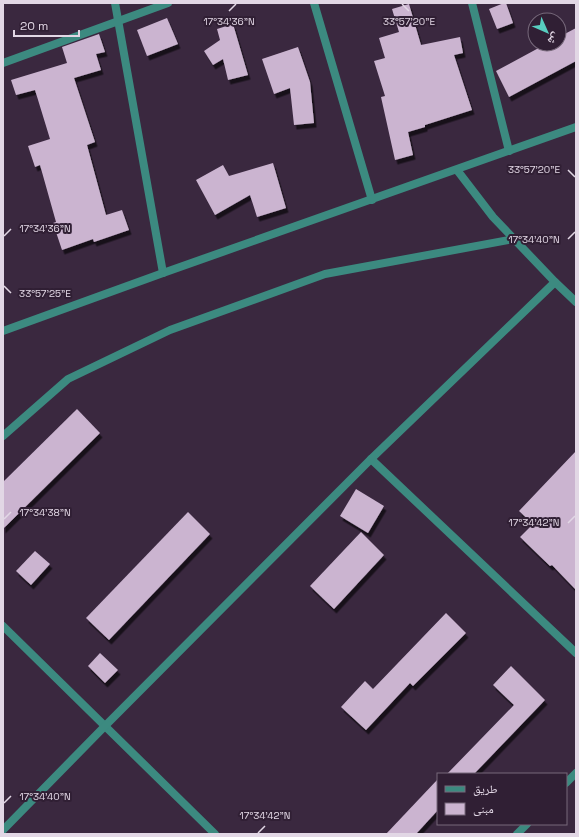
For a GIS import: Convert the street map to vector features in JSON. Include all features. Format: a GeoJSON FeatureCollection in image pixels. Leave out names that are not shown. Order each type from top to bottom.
{"type":"FeatureCollection","features":[{"type":"Feature","properties":{"kind":"street"},"geometry":{"type":"LineString","coordinates":[[115,3],[163,273]]}},
{"type":"Feature","properties":{"kind":"street"},"geometry":{"type":"LineString","coordinates":[[3,63],[168,3]]}},
{"type":"Feature","properties":{"kind":"street"},"geometry":{"type":"LineString","coordinates":[[314,3],[372,200]]}},
{"type":"Feature","properties":{"kind":"street"},"geometry":{"type":"LineString","coordinates":[[472,3],[509,151]]}},
{"type":"Feature","properties":{"kind":"street"},"geometry":{"type":"LineString","coordinates":[[3,331],[163,273],[576,128]]}},
{"type":"Feature","properties":{"kind":"street"},"geometry":{"type":"LineString","coordinates":[[457,170],[493,217],[576,302]]}},
{"type":"Feature","properties":{"kind":"street"},"geometry":{"type":"LineString","coordinates":[[3,436],[68,378],[170,330],[325,274],[514,238]]}},
{"type":"Feature","properties":{"kind":"street"},"geometry":{"type":"LineString","coordinates":[[3,830],[371,459],[555,282]]}},
{"type":"Feature","properties":{"kind":"street"},"geometry":{"type":"LineString","coordinates":[[371,459],[576,653]]}},
{"type":"Feature","properties":{"kind":"street"},"geometry":{"type":"LineString","coordinates":[[3,626],[214,834]]}},
{"type":"Feature","properties":{"kind":"street"},"geometry":{"type":"LineString","coordinates":[[567,782],[576,773]]}},
{"type":"Feature","properties":{"kind":"street"},"geometry":{"type":"LineString","coordinates":[[517,834],[526,825]]}},
{"type":"Feature","properties":{"kind":"building"},"geometry":{"type":"Polygon","coordinates":[[[506,3],[513,23],[497,29],[489,9],[506,3]]]}},
{"type":"Feature","properties":{"kind":"building"},"geometry":{"type":"Polygon","coordinates":[[[409,4],[421,45],[460,37],[463,53],[454,55],[472,110],[408,132],[413,155],[395,160],[381,97],[385,96],[374,61],[385,58],[379,38],[399,32],[392,9],[409,4]]]}},
{"type":"Feature","properties":{"kind":"building"},"geometry":{"type":"Polygon","coordinates":[[[167,18],[178,44],[147,56],[137,30],[167,18]]]}},
{"type":"Feature","properties":{"kind":"building"},"geometry":{"type":"Polygon","coordinates":[[[233,24],[248,75],[228,80],[223,59],[213,65],[204,51],[220,40],[217,29],[233,24]]]}},
{"type":"Feature","properties":{"kind":"building"},"geometry":{"type":"Polygon","coordinates":[[[576,28],[576,61],[509,97],[496,71],[531,52],[567,52],[567,33],[576,28]]]}},
{"type":"Feature","properties":{"kind":"building"},"geometry":{"type":"Polygon","coordinates":[[[99,34],[105,52],[96,54],[101,70],[74,78],[95,142],[87,145],[106,215],[122,210],[129,230],[94,242],[93,239],[62,250],[53,223],[56,222],[40,165],[35,167],[28,146],[50,139],[35,90],[16,95],[11,80],[67,63],[62,47],[99,34]]]}},
{"type":"Feature","properties":{"kind":"building"},"geometry":{"type":"Polygon","coordinates":[[[298,47],[310,82],[314,123],[294,125],[290,88],[274,94],[262,59],[298,47]]]}},
{"type":"Feature","properties":{"kind":"building"},"geometry":{"type":"Polygon","coordinates":[[[273,163],[286,208],[257,217],[250,195],[215,215],[196,180],[223,165],[229,176],[273,163]]]}},
{"type":"Feature","properties":{"kind":"building"},"geometry":{"type":"Polygon","coordinates":[[[77,409],[100,433],[3,529],[3,482],[77,409]]]}},
{"type":"Feature","properties":{"kind":"building"},"geometry":{"type":"Polygon","coordinates":[[[576,451],[576,590],[552,565],[550,566],[520,537],[533,524],[519,511],[576,451]]]}},
{"type":"Feature","properties":{"kind":"building"},"geometry":{"type":"Polygon","coordinates":[[[356,489],[384,506],[368,533],[340,516],[356,489]]]}},
{"type":"Feature","properties":{"kind":"building"},"geometry":{"type":"Polygon","coordinates":[[[188,512],[210,534],[109,640],[86,618],[188,512]]]}},
{"type":"Feature","properties":{"kind":"building"},"geometry":{"type":"Polygon","coordinates":[[[361,532],[384,555],[334,609],[310,586],[361,532]]]}},
{"type":"Feature","properties":{"kind":"building"},"geometry":{"type":"Polygon","coordinates":[[[35,551],[50,564],[31,585],[16,571],[35,551]]]}},
{"type":"Feature","properties":{"kind":"building"},"geometry":{"type":"Polygon","coordinates":[[[446,613],[466,633],[413,686],[410,683],[366,730],[341,707],[365,681],[373,689],[446,613]]]}},
{"type":"Feature","properties":{"kind":"building"},"geometry":{"type":"Polygon","coordinates":[[[100,653],[118,670],[105,683],[88,666],[100,653]]]}},
{"type":"Feature","properties":{"kind":"building"},"geometry":{"type":"Polygon","coordinates":[[[511,666],[545,700],[475,773],[448,773],[514,705],[493,685],[511,666]]]}},
{"type":"Feature","properties":{"kind":"building"},"geometry":{"type":"Polygon","coordinates":[[[437,780],[437,811],[416,834],[386,834],[437,780]]]}}]}
